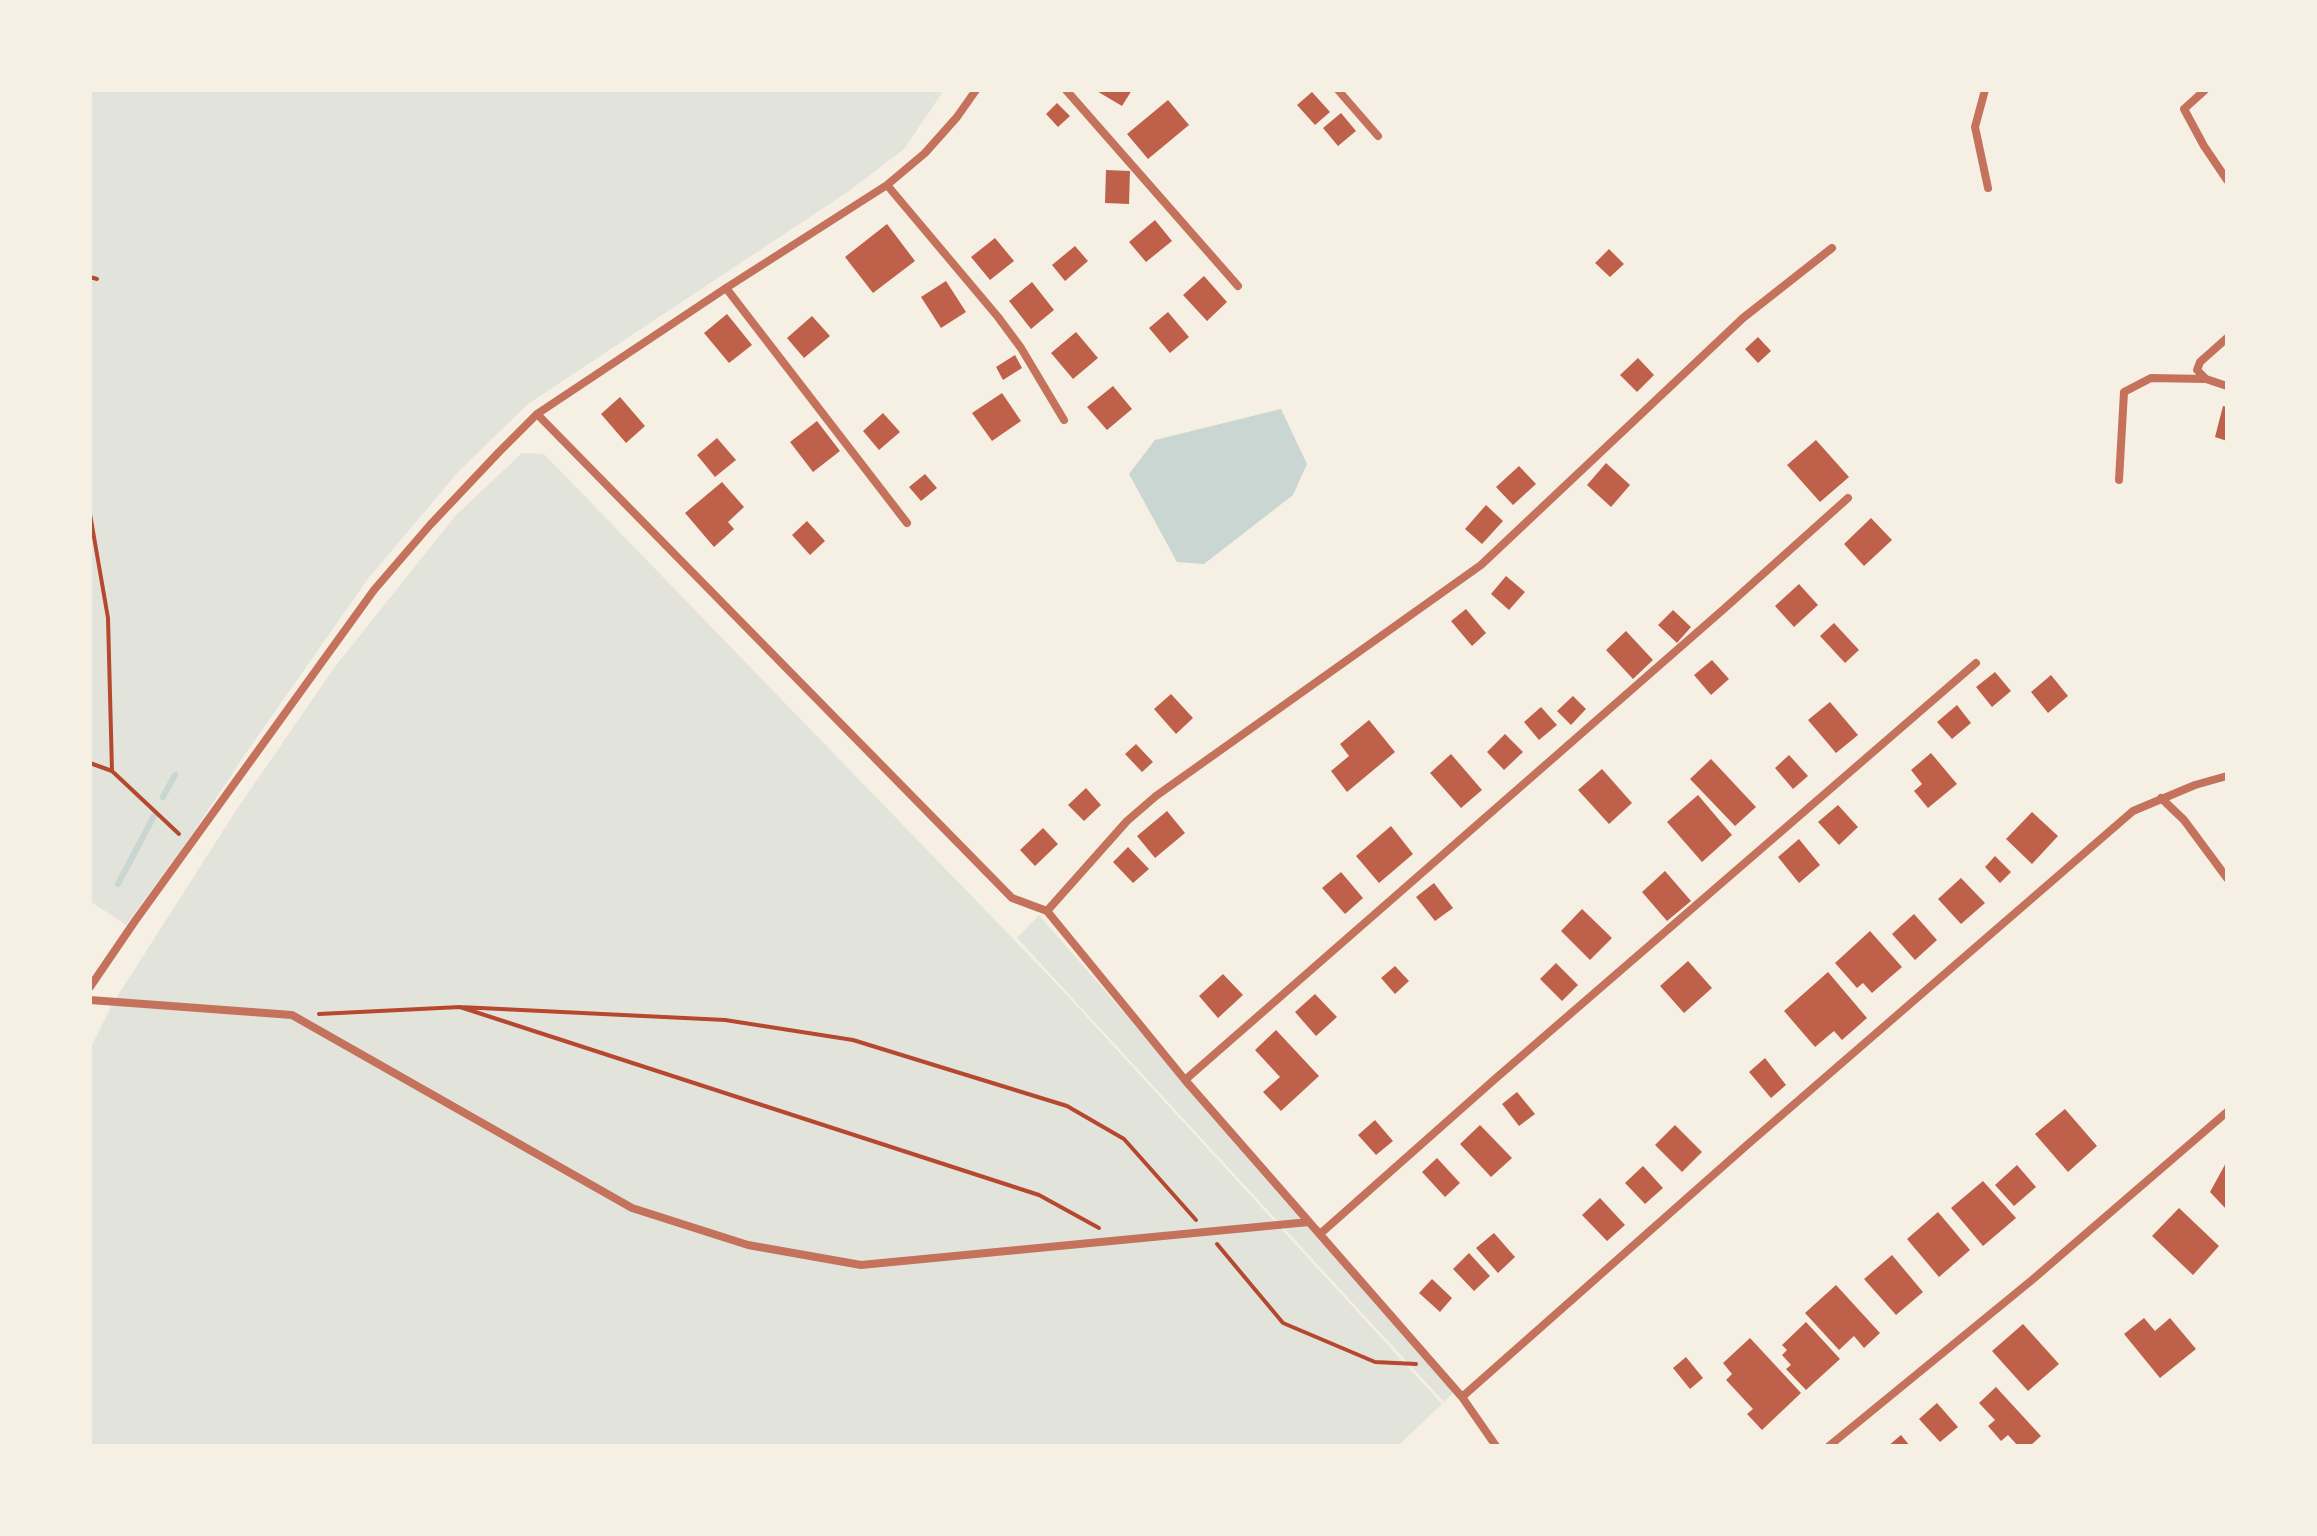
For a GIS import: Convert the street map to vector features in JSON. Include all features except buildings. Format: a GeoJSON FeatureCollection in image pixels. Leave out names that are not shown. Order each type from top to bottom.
{"type":"FeatureCollection","features":[{"type":"Feature","properties":{"kind":"street"},"geometry":{"type":"LineString","coordinates":[[90,987],[374,590],[430,525],[537,414],[887,185],[925,153],[976,90]]}},
{"type":"Feature","properties":{"kind":"street"},"geometry":{"type":"LineString","coordinates":[[1066,90],[1238,286]]}},
{"type":"Feature","properties":{"kind":"street"},"geometry":{"type":"LineString","coordinates":[[1338,90],[1378,136]]}},
{"type":"Feature","properties":{"kind":"street"},"geometry":{"type":"LineString","coordinates":[[1985,90],[1975,127],[1988,188]]}},
{"type":"Feature","properties":{"kind":"street"},"geometry":{"type":"LineString","coordinates":[[2205,90],[2184,109],[2227,180]]}},
{"type":"Feature","properties":{"kind":"street"},"geometry":{"type":"LineString","coordinates":[[887,185],[998,317],[1021,348],[1064,420]]}},
{"type":"Feature","properties":{"kind":"street"},"geometry":{"type":"LineString","coordinates":[[1047,911],[1127,821],[1156,796],[1481,565],[1743,318],[1832,248]]}},
{"type":"Feature","properties":{"kind":"street"},"geometry":{"type":"LineString","coordinates":[[726,288],[907,523]]}},
{"type":"Feature","properties":{"kind":"street"},"geometry":{"type":"LineString","coordinates":[[2206,379],[2197,370],[2200,362],[2227,338]]}},
{"type":"Feature","properties":{"kind":"street"},"geometry":{"type":"LineString","coordinates":[[2119,480],[2124,392],[2151,378],[2206,379],[2227,386]]}},
{"type":"Feature","properties":{"kind":"street"},"geometry":{"type":"LineString","coordinates":[[537,414],[1012,898],[1047,911],[1185,1080],[1462,1397],[1496,1446]]}},
{"type":"Feature","properties":{"kind":"street"},"geometry":{"type":"LineString","coordinates":[[1185,1080],[1848,498]]}},
{"type":"Feature","properties":{"kind":"street"},"geometry":{"type":"LineString","coordinates":[[1320,1234],[1976,663]]}},
{"type":"Feature","properties":{"kind":"street"},"geometry":{"type":"LineString","coordinates":[[1462,1397],[2133,811],[2195,785],[2227,776]]}},
{"type":"Feature","properties":{"kind":"street"},"geometry":{"type":"LineString","coordinates":[[2161,798],[2184,820],[2227,878]]}},
{"type":"Feature","properties":{"kind":"street"},"geometry":{"type":"LineString","coordinates":[[90,1000],[292,1015],[632,1208],[748,1245],[861,1265],[1309,1222]]}},
{"type":"Feature","properties":{"kind":"street"},"geometry":{"type":"LineString","coordinates":[[1829,1446],[2032,1280],[2227,1112]]}},
{"type":"Feature","properties":{"kind":"path"},"geometry":{"type":"LineString","coordinates":[[90,277],[97,279]]}},
{"type":"Feature","properties":{"kind":"path"},"geometry":{"type":"LineString","coordinates":[[90,514],[108,618],[112,771]]}},
{"type":"Feature","properties":{"kind":"path"},"geometry":{"type":"LineString","coordinates":[[90,763],[112,771],[190,844]]}},
{"type":"Feature","properties":{"kind":"path"},"geometry":{"type":"LineString","coordinates":[[292,1015],[460,1007],[725,1020],[853,1040],[1067,1106],[1124,1139],[1283,1323],[1375,1362],[1434,1366]]}},
{"type":"Feature","properties":{"kind":"path"},"geometry":{"type":"LineString","coordinates":[[460,1007],[1039,1195],[1122,1240]]}},
{"type":"Feature","properties":{"kind":"shaded area"},"geometry":{"type":"Polygon","coordinates":[[[90,90],[944,90],[904,149],[849,191],[528,404],[459,471],[367,580],[126,925],[90,901],[90,90]]]}},
{"type":"Feature","properties":{"kind":"shaded area"},"geometry":{"type":"Polygon","coordinates":[[[1281,409],[1307,464],[1293,495],[1204,564],[1177,562],[1129,474],[1155,440],[1281,409]]]}},
{"type":"Feature","properties":{"kind":"shaded area"},"geometry":{"type":"Polygon","coordinates":[[[522,453],[544,454],[1051,978],[1442,1404],[1398,1446],[90,1446],[90,1049],[113,1003],[237,809],[334,668],[456,515],[522,453]]]}},
{"type":"Feature","properties":{"kind":"shaded area"},"geometry":{"type":"Polygon","coordinates":[[[1039,915],[1454,1392],[1444,1402],[1017,938],[1039,915]]]}},
{"type":"Feature","properties":{"kind":"waterway"},"geometry":{"type":"LineString","coordinates":[[163,797],[175,775]]}},
{"type":"Feature","properties":{"kind":"waterway"},"geometry":{"type":"LineString","coordinates":[[118,884],[155,814]]}}]}
